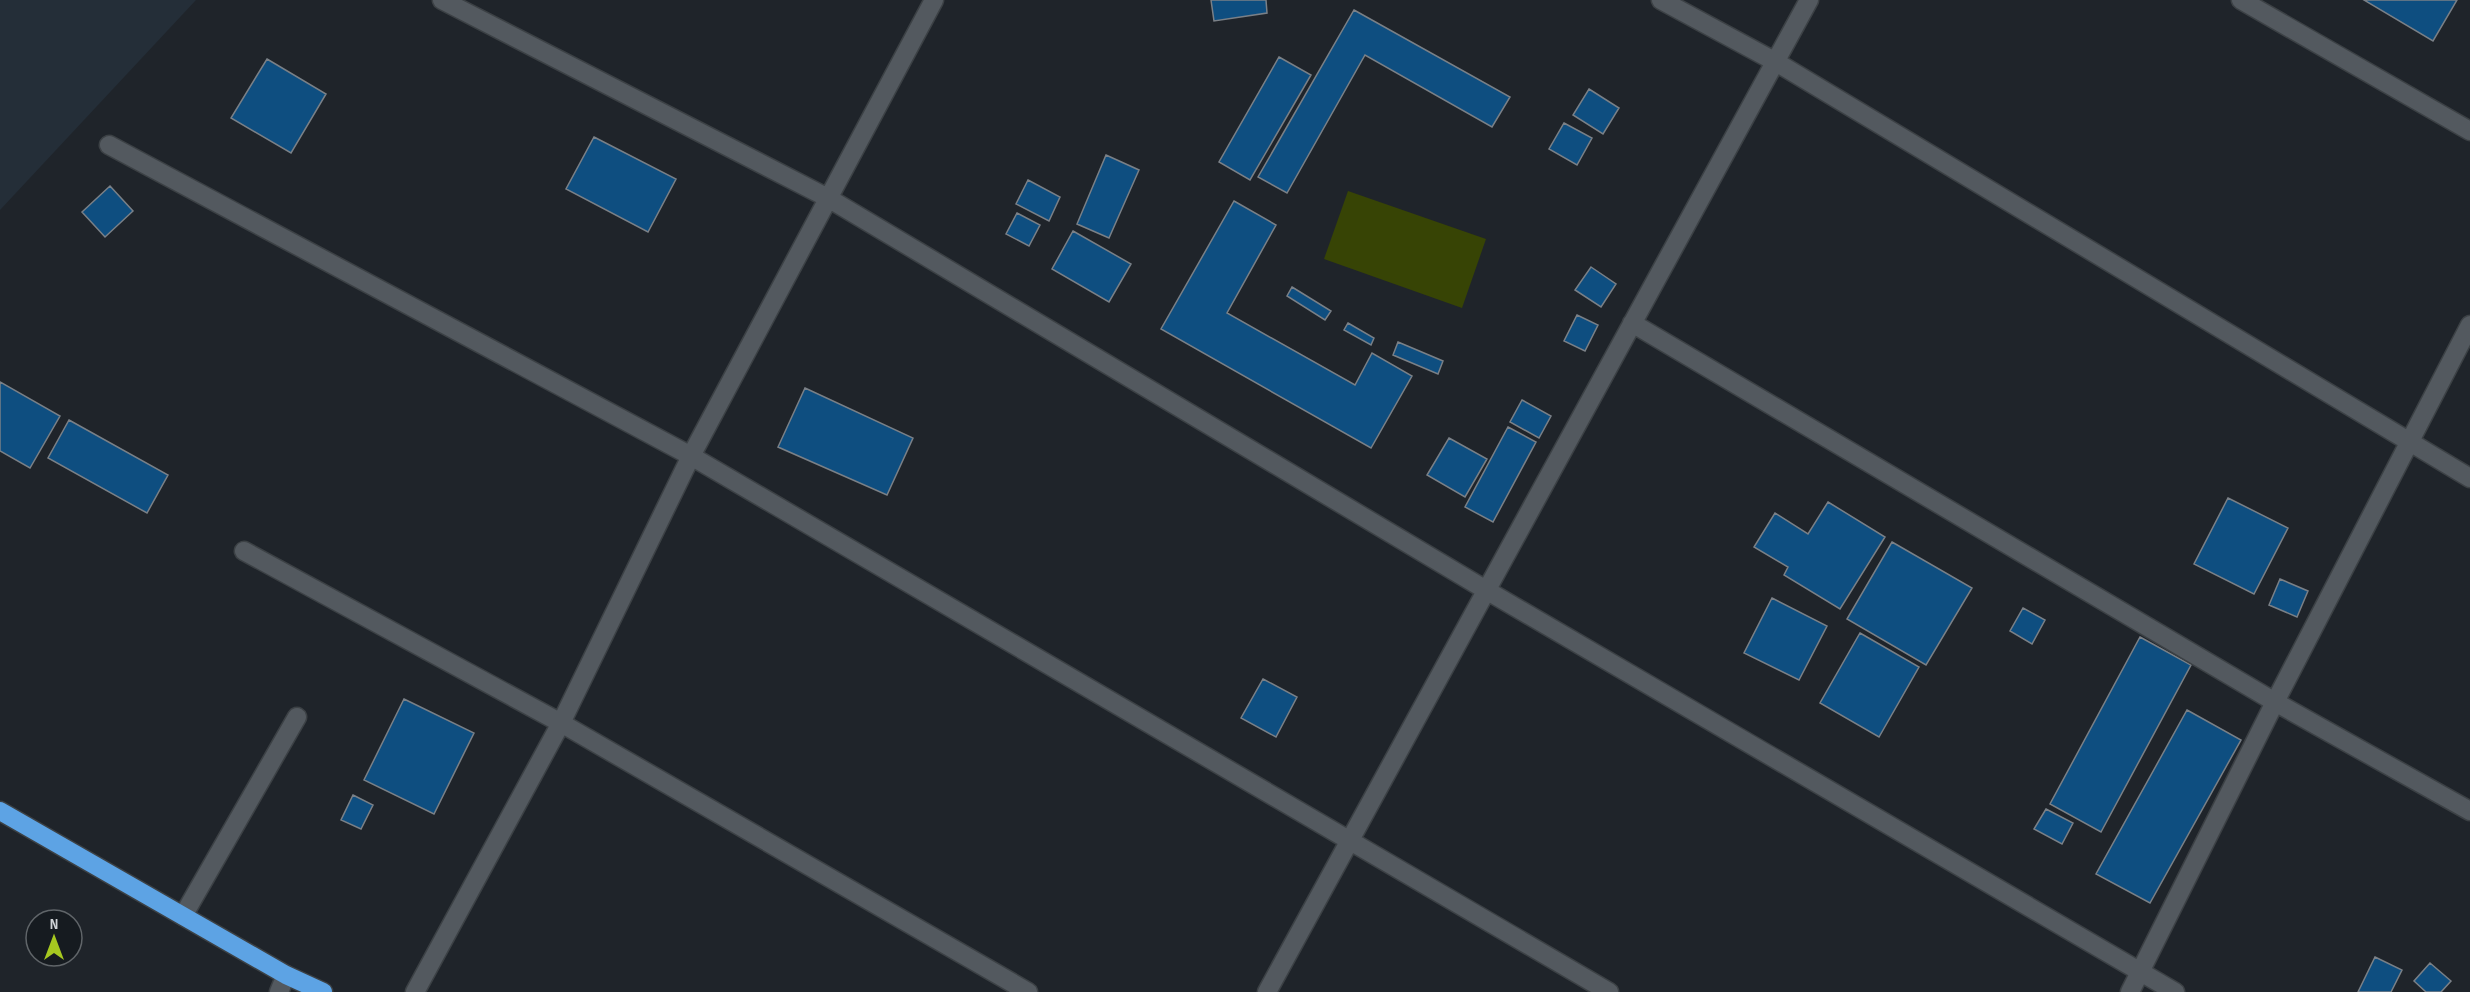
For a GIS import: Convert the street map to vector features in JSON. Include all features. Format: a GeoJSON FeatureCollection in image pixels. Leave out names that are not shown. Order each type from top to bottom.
{"type":"FeatureCollection","features":[{"type":"Feature","properties":{"kind":"highway"},"geometry":{"type":"LineString","coordinates":[[0,811],[286,975],[323,992]]}},
{"type":"Feature","properties":{"kind":"street"},"geometry":{"type":"LineString","coordinates":[[442,0],[828,198],[1486,590],[2175,992]]}},
{"type":"Feature","properties":{"kind":"street"},"geometry":{"type":"LineString","coordinates":[[415,992],[561,723],[691,456],[934,0]]}},
{"type":"Feature","properties":{"kind":"street"},"geometry":{"type":"LineString","coordinates":[[1661,0],[1776,62],[2409,444],[2470,478]]}},
{"type":"Feature","properties":{"kind":"street"},"geometry":{"type":"LineString","coordinates":[[1267,992],[1809,0]]}},
{"type":"Feature","properties":{"kind":"street"},"geometry":{"type":"LineString","coordinates":[[2241,0],[2470,131]]}},
{"type":"Feature","properties":{"kind":"street"},"geometry":{"type":"LineString","coordinates":[[109,145],[691,456],[1609,992]]}},
{"type":"Feature","properties":{"kind":"street"},"geometry":{"type":"LineString","coordinates":[[1632,323],[2275,702],[2470,811]]}},
{"type":"Feature","properties":{"kind":"street"},"geometry":{"type":"LineString","coordinates":[[2130,992],[2275,702],[2470,325]]}},
{"type":"Feature","properties":{"kind":"street"},"geometry":{"type":"LineString","coordinates":[[244,551],[561,723],[1029,992]]}},
{"type":"Feature","properties":{"kind":"street"},"geometry":{"type":"LineString","coordinates":[[183,916],[297,717]]}},
{"type":"Feature","properties":{"kind":"street"},"geometry":{"type":"LineString","coordinates":[[279,992],[286,975]]}},
{"type":"Feature","properties":{"kind":"shaded area"},"geometry":{"type":"Polygon","coordinates":[[[0,0],[196,0],[0,210],[0,0]]]}},
{"type":"Feature","properties":{"kind":"green space"},"geometry":{"type":"Polygon","coordinates":[[[1348,191],[1486,239],[1462,308],[1324,259],[1348,191]]]}},
{"type":"Feature","properties":{"kind":"building"},"geometry":{"type":"Polygon","coordinates":[[[1211,0],[1266,0],[1267,13],[1214,21],[1211,0]]]}},
{"type":"Feature","properties":{"kind":"building"},"geometry":{"type":"Polygon","coordinates":[[[2364,0],[2457,0],[2433,41],[2364,0]]]}},
{"type":"Feature","properties":{"kind":"building"},"geometry":{"type":"Polygon","coordinates":[[[1354,10],[1510,97],[1492,127],[1365,55],[1287,193],[1258,177],[1354,10]]]}},
{"type":"Feature","properties":{"kind":"building"},"geometry":{"type":"Polygon","coordinates":[[[1279,57],[1311,75],[1250,180],[1219,162],[1279,57]]]}},
{"type":"Feature","properties":{"kind":"building"},"geometry":{"type":"Polygon","coordinates":[[[267,59],[326,94],[291,153],[231,118],[267,59]]]}},
{"type":"Feature","properties":{"kind":"building"},"geometry":{"type":"Polygon","coordinates":[[[1589,89],[1619,108],[1603,134],[1573,115],[1589,89]]]}},
{"type":"Feature","properties":{"kind":"building"},"geometry":{"type":"Polygon","coordinates":[[[1564,123],[1592,138],[1577,165],[1549,149],[1564,123]]]}},
{"type":"Feature","properties":{"kind":"building"},"geometry":{"type":"Polygon","coordinates":[[[594,137],[676,179],[648,232],[566,189],[594,137]]]}},
{"type":"Feature","properties":{"kind":"building"},"geometry":{"type":"Polygon","coordinates":[[[1106,155],[1139,170],[1109,238],[1077,224],[1106,155]]]}},
{"type":"Feature","properties":{"kind":"building"},"geometry":{"type":"Polygon","coordinates":[[[1028,180],[1060,197],[1049,221],[1016,204],[1028,180]]]}},
{"type":"Feature","properties":{"kind":"building"},"geometry":{"type":"Polygon","coordinates":[[[110,186],[133,211],[105,237],[82,212],[110,186]]]}},
{"type":"Feature","properties":{"kind":"building"},"geometry":{"type":"Polygon","coordinates":[[[1234,201],[1276,225],[1227,313],[1355,385],[1372,353],[1412,376],[1371,448],[1161,329],[1234,201]]]}},
{"type":"Feature","properties":{"kind":"building"},"geometry":{"type":"Polygon","coordinates":[[[1017,213],[1040,225],[1029,246],[1006,234],[1017,213]]]}},
{"type":"Feature","properties":{"kind":"building"},"geometry":{"type":"Polygon","coordinates":[[[1073,231],[1131,264],[1109,302],[1052,269],[1073,231]]]}},
{"type":"Feature","properties":{"kind":"building"},"geometry":{"type":"Polygon","coordinates":[[[1591,267],[1616,284],[1601,307],[1575,290],[1591,267]]]}},
{"type":"Feature","properties":{"kind":"building"},"geometry":{"type":"Polygon","coordinates":[[[1292,287],[1331,311],[1325,320],[1287,296],[1292,287]]]}},
{"type":"Feature","properties":{"kind":"building"},"geometry":{"type":"Polygon","coordinates":[[[1577,315],[1598,325],[1585,351],[1564,341],[1577,315]]]}},
{"type":"Feature","properties":{"kind":"building"},"geometry":{"type":"Polygon","coordinates":[[[1348,323],[1374,338],[1371,345],[1344,330],[1348,323]]]}},
{"type":"Feature","properties":{"kind":"building"},"geometry":{"type":"Polygon","coordinates":[[[1398,342],[1443,361],[1438,374],[1393,355],[1398,342]]]}},
{"type":"Feature","properties":{"kind":"building"},"geometry":{"type":"Polygon","coordinates":[[[0,382],[60,416],[30,468],[0,451],[0,382]]]}},
{"type":"Feature","properties":{"kind":"building"},"geometry":{"type":"Polygon","coordinates":[[[805,388],[913,438],[887,495],[778,447],[805,388]]]}},
{"type":"Feature","properties":{"kind":"building"},"geometry":{"type":"Polygon","coordinates":[[[1522,400],[1551,416],[1539,438],[1510,422],[1522,400]]]}},
{"type":"Feature","properties":{"kind":"building"},"geometry":{"type":"Polygon","coordinates":[[[69,420],[168,475],[147,513],[48,458],[69,420]]]}},
{"type":"Feature","properties":{"kind":"building"},"geometry":{"type":"Polygon","coordinates":[[[1508,427],[1536,442],[1493,522],[1465,507],[1508,427]]]}},
{"type":"Feature","properties":{"kind":"building"},"geometry":{"type":"Polygon","coordinates":[[[1449,438],[1487,459],[1465,497],[1427,475],[1449,438]]]}},
{"type":"Feature","properties":{"kind":"building"},"geometry":{"type":"Polygon","coordinates":[[[2228,498],[2288,528],[2254,594],[2194,564],[2228,498]]]}},
{"type":"Feature","properties":{"kind":"building"},"geometry":{"type":"Polygon","coordinates":[[[1828,502],[1885,537],[1840,609],[1784,575],[1788,567],[1754,547],[1775,513],[1808,534],[1828,502]]]}},
{"type":"Feature","properties":{"kind":"building"},"geometry":{"type":"Polygon","coordinates":[[[1892,542],[1972,588],[1926,665],[1847,619],[1892,542]]]}},
{"type":"Feature","properties":{"kind":"building"},"geometry":{"type":"Polygon","coordinates":[[[2280,579],[2308,591],[2297,617],[2269,605],[2280,579]]]}},
{"type":"Feature","properties":{"kind":"building"},"geometry":{"type":"Polygon","coordinates":[[[1772,598],[1827,626],[1799,680],[1744,653],[1772,598]]]}},
{"type":"Feature","properties":{"kind":"building"},"geometry":{"type":"Polygon","coordinates":[[[2023,608],[2045,620],[2032,644],[2010,631],[2023,608]]]}},
{"type":"Feature","properties":{"kind":"building"},"geometry":{"type":"Polygon","coordinates":[[[1860,633],[1919,667],[1879,737],[1820,703],[1860,633]]]}},
{"type":"Feature","properties":{"kind":"building"},"geometry":{"type":"Polygon","coordinates":[[[2140,637],[2191,665],[2101,832],[2050,804],[2140,637]]]}},
{"type":"Feature","properties":{"kind":"building"},"geometry":{"type":"Polygon","coordinates":[[[1263,679],[1297,697],[1276,737],[1241,718],[1263,679]]]}},
{"type":"Feature","properties":{"kind":"building"},"geometry":{"type":"Polygon","coordinates":[[[404,699],[474,733],[434,814],[364,780],[404,699]]]}},
{"type":"Feature","properties":{"kind":"building"},"geometry":{"type":"Polygon","coordinates":[[[2187,710],[2241,740],[2150,903],[2096,874],[2187,710]]]}},
{"type":"Feature","properties":{"kind":"building"},"geometry":{"type":"Polygon","coordinates":[[[353,795],[373,805],[361,829],[341,820],[353,795]]]}},
{"type":"Feature","properties":{"kind":"building"},"geometry":{"type":"Polygon","coordinates":[[[2046,809],[2073,823],[2062,844],[2034,829],[2046,809]]]}},
{"type":"Feature","properties":{"kind":"building"},"geometry":{"type":"Polygon","coordinates":[[[2375,957],[2402,970],[2391,992],[2358,992],[2375,957]]]}},
{"type":"Feature","properties":{"kind":"building"},"geometry":{"type":"Polygon","coordinates":[[[2430,963],[2451,981],[2441,992],[2426,992],[2414,981],[2430,963]]]}}]}
